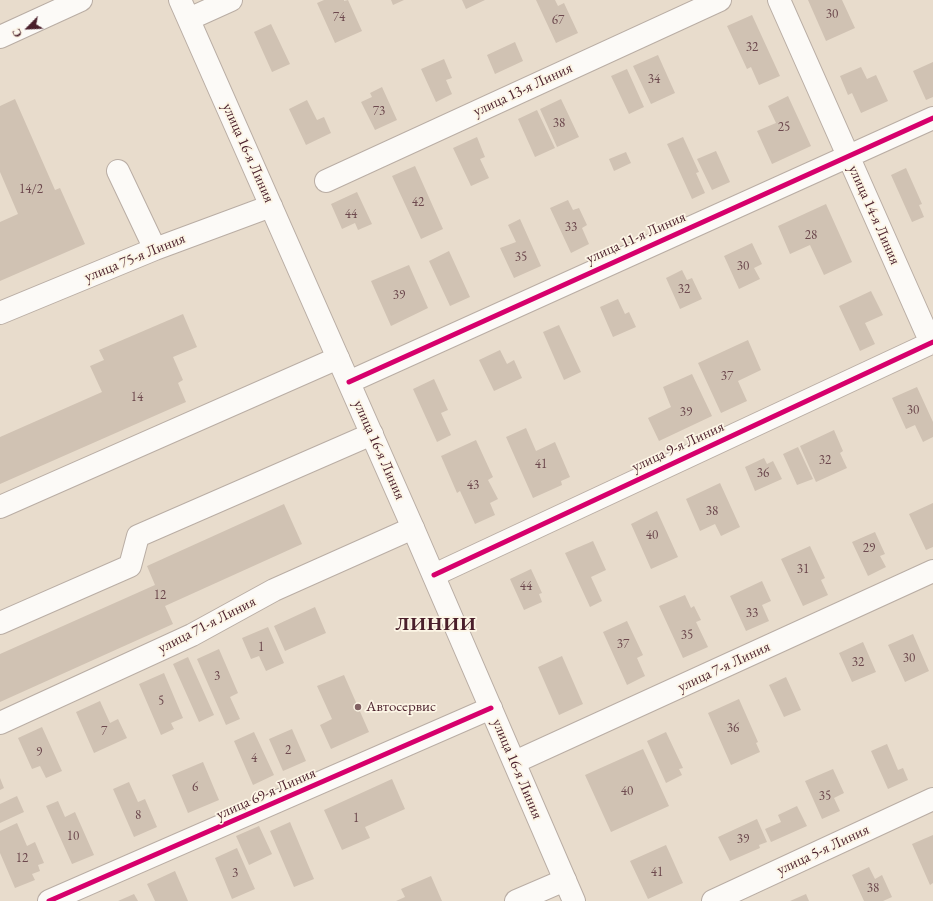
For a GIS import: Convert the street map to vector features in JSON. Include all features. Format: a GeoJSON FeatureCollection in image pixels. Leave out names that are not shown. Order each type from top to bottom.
{"type":"FeatureCollection","features":[{"type":"Feature","properties":{"kind":"street"},"geometry":{"type":"LineString","coordinates":[[0,37],[81,0]]}},
{"type":"Feature","properties":{"kind":"street","name":"улица 16-я Линия"},"geometry":{"type":"LineString","coordinates":[[180,0],[434,575],[574,901]]}},
{"type":"Feature","properties":{"kind":"street"},"geometry":{"type":"LineString","coordinates":[[189,20],[231,0]]}},
{"type":"Feature","properties":{"kind":"street","name":"улица 13-я Линия"},"geometry":{"type":"LineString","coordinates":[[326,181],[720,0]]}},
{"type":"Feature","properties":{"kind":"street","name":"улица 14-я Линия"},"geometry":{"type":"LineString","coordinates":[[779,0],[932,342]]}},
{"type":"Feature","properties":{"kind":"street","name":"улица 11-я Линия"},"geometry":{"type":"LineString","coordinates":[[349,382],[933,118]]}},
{"type":"Feature","properties":{"kind":"street"},"geometry":{"type":"LineString","coordinates":[[118,171],[155,248]]}},
{"type":"Feature","properties":{"kind":"street","name":"улица 75-я Линия"},"geometry":{"type":"LineString","coordinates":[[0,313],[155,248],[271,206]]}},
{"type":"Feature","properties":{"kind":"street","name":"улица 9-я Линия"},"geometry":{"type":"LineString","coordinates":[[434,575],[932,342]]}},
{"type":"Feature","properties":{"kind":"street"},"geometry":{"type":"LineString","coordinates":[[0,507],[338,358]]}},
{"type":"Feature","properties":{"kind":"street"},"geometry":{"type":"LineString","coordinates":[[0,623],[130,566],[138,536],[372,434]]}},
{"type":"Feature","properties":{"kind":"street","name":"улица 71-я Линия"},"geometry":{"type":"LineString","coordinates":[[0,723],[192,636],[274,590],[413,528]]}},
{"type":"Feature","properties":{"kind":"street","name":"улица 7-я Линия"},"geometry":{"type":"LineString","coordinates":[[515,762],[933,571]]}},
{"type":"Feature","properties":{"kind":"street","name":"улица 69-я Линия"},"geometry":{"type":"LineString","coordinates":[[49,901],[491,708]]}},
{"type":"Feature","properties":{"kind":"street","name":"улица 5-я Линия"},"geometry":{"type":"LineString","coordinates":[[713,901],[933,799]]}},
{"type":"Feature","properties":{"kind":"street"},"geometry":{"type":"LineString","coordinates":[[516,901],[565,880]]}},
{"type":"Feature","properties":{"kind":"building"},"geometry":{"type":"Polygon","coordinates":[[[324,0],[348,0],[362,31],[335,43],[317,3],[324,0]]]}},
{"type":"Feature","properties":{"kind":"building"},"geometry":{"type":"Polygon","coordinates":[[[391,0],[404,0],[393,5],[391,0]]]}},
{"type":"Feature","properties":{"kind":"building"},"geometry":{"type":"Polygon","coordinates":[[[462,0],[485,0],[466,9],[462,0]]]}},
{"type":"Feature","properties":{"kind":"building"},"geometry":{"type":"Polygon","coordinates":[[[536,0],[555,0],[558,6],[564,3],[578,33],[556,43],[536,0]]]}},
{"type":"Feature","properties":{"kind":"building"},"geometry":{"type":"Polygon","coordinates":[[[808,0],[842,0],[855,28],[826,41],[808,0]]]}},
{"type":"Feature","properties":{"kind":"building"},"geometry":{"type":"Polygon","coordinates":[[[752,15],[780,76],[759,85],[751,67],[747,69],[727,26],[752,15]]]}},
{"type":"Feature","properties":{"kind":"building"},"geometry":{"type":"Polygon","coordinates":[[[271,24],[290,64],[272,72],[254,32],[271,24]]]}},
{"type":"Feature","properties":{"kind":"building"},"geometry":{"type":"Polygon","coordinates":[[[515,42],[523,61],[495,74],[487,55],[515,42]]]}},
{"type":"Feature","properties":{"kind":"building"},"geometry":{"type":"Polygon","coordinates":[[[658,55],[675,93],[651,104],[633,66],[658,55]]]}},
{"type":"Feature","properties":{"kind":"building"},"geometry":{"type":"Polygon","coordinates":[[[444,59],[452,78],[446,80],[452,94],[436,102],[421,69],[444,59]]]}},
{"type":"Feature","properties":{"kind":"building"},"geometry":{"type":"Polygon","coordinates":[[[933,62],[933,97],[926,100],[913,71],[933,62]]]}},
{"type":"Feature","properties":{"kind":"building"},"geometry":{"type":"Polygon","coordinates":[[[861,67],[867,79],[876,75],[888,101],[861,113],[852,93],[848,95],[840,76],[861,67]]]}},
{"type":"Feature","properties":{"kind":"building"},"geometry":{"type":"Polygon","coordinates":[[[627,69],[644,107],[629,114],[611,76],[627,69]]]}},
{"type":"Feature","properties":{"kind":"building"},"geometry":{"type":"Polygon","coordinates":[[[382,87],[397,120],[375,130],[361,102],[372,97],[370,93],[382,87]]]}},
{"type":"Feature","properties":{"kind":"building"},"geometry":{"type":"Polygon","coordinates":[[[788,96],[811,146],[772,164],[757,131],[776,123],[768,106],[788,96]]]}},
{"type":"Feature","properties":{"kind":"building"},"geometry":{"type":"Polygon","coordinates":[[[15,99],[55,190],[60,188],[85,244],[0,281],[0,222],[18,214],[0,172],[0,106],[15,99]]]}},
{"type":"Feature","properties":{"kind":"building"},"geometry":{"type":"Polygon","coordinates":[[[561,99],[579,137],[557,147],[540,109],[561,99]]]}},
{"type":"Feature","properties":{"kind":"building"},"geometry":{"type":"Polygon","coordinates":[[[307,100],[317,120],[324,117],[331,133],[306,145],[289,109],[307,100]]]}},
{"type":"Feature","properties":{"kind":"building"},"geometry":{"type":"Polygon","coordinates":[[[537,110],[555,148],[535,157],[518,119],[537,110]]]}},
{"type":"Feature","properties":{"kind":"building"},"geometry":{"type":"Polygon","coordinates":[[[477,137],[485,157],[480,159],[489,178],[471,186],[453,148],[477,137]]]}},
{"type":"Feature","properties":{"kind":"building"},"geometry":{"type":"Polygon","coordinates":[[[683,137],[699,172],[696,173],[705,193],[692,199],[667,144],[683,137]]]}},
{"type":"Feature","properties":{"kind":"building"},"geometry":{"type":"Polygon","coordinates":[[[716,151],[730,182],[712,190],[697,159],[716,151]]]}},
{"type":"Feature","properties":{"kind":"building"},"geometry":{"type":"Polygon","coordinates":[[[626,152],[631,163],[614,171],[609,159],[626,152]]]}},
{"type":"Feature","properties":{"kind":"building"},"geometry":{"type":"Polygon","coordinates":[[[415,166],[443,229],[421,239],[392,176],[415,166]]]}},
{"type":"Feature","properties":{"kind":"building"},"geometry":{"type":"Polygon","coordinates":[[[906,168],[922,204],[919,205],[924,217],[912,222],[891,175],[906,168]]]}},
{"type":"Feature","properties":{"kind":"building"},"geometry":{"type":"Polygon","coordinates":[[[357,192],[372,224],[358,230],[355,223],[342,229],[331,204],[357,192]]]}},
{"type":"Feature","properties":{"kind":"building"},"geometry":{"type":"Polygon","coordinates":[[[568,200],[573,210],[579,208],[587,225],[582,228],[589,244],[571,253],[550,208],[568,200]]]}},
{"type":"Feature","properties":{"kind":"building"},"geometry":{"type":"Polygon","coordinates":[[[826,204],[852,262],[824,275],[810,245],[790,254],[778,226],[826,204]]]}},
{"type":"Feature","properties":{"kind":"building"},"geometry":{"type":"Polygon","coordinates":[[[520,219],[541,266],[514,278],[500,248],[516,242],[508,225],[520,219]]]}},
{"type":"Feature","properties":{"kind":"building"},"geometry":{"type":"Polygon","coordinates":[[[752,243],[762,264],[754,268],[760,279],[739,289],[724,256],[752,243]]]}},
{"type":"Feature","properties":{"kind":"building"},"geometry":{"type":"Polygon","coordinates":[[[449,251],[470,297],[450,306],[429,261],[449,251]]]}},
{"type":"Feature","properties":{"kind":"building"},"geometry":{"type":"Polygon","coordinates":[[[409,265],[428,308],[391,326],[371,281],[409,265]]]}},
{"type":"Feature","properties":{"kind":"building"},"geometry":{"type":"Polygon","coordinates":[[[682,270],[687,280],[692,278],[702,299],[680,309],[666,278],[682,270]]]}},
{"type":"Feature","properties":{"kind":"building"},"geometry":{"type":"Polygon","coordinates":[[[871,291],[883,315],[865,323],[875,344],[860,351],[839,306],[871,291]]]}},
{"type":"Feature","properties":{"kind":"building"},"geometry":{"type":"Polygon","coordinates":[[[618,299],[625,314],[629,312],[636,327],[613,337],[600,307],[618,299]]]}},
{"type":"Feature","properties":{"kind":"building"},"geometry":{"type":"Polygon","coordinates":[[[183,314],[197,347],[173,357],[183,380],[178,383],[186,402],[0,484],[0,437],[102,392],[90,366],[104,360],[99,350],[183,314]]]}},
{"type":"Feature","properties":{"kind":"building"},"geometry":{"type":"Polygon","coordinates":[[[559,325],[581,372],[564,380],[543,332],[559,325]]]}},
{"type":"Feature","properties":{"kind":"building"},"geometry":{"type":"Polygon","coordinates":[[[748,340],[761,370],[738,381],[747,401],[721,413],[698,363],[748,340]]]}},
{"type":"Feature","properties":{"kind":"building"},"geometry":{"type":"Polygon","coordinates":[[[500,350],[507,364],[514,360],[522,378],[494,391],[479,360],[500,350]]]}},
{"type":"Feature","properties":{"kind":"building"},"geometry":{"type":"Polygon","coordinates":[[[692,374],[712,416],[659,441],[648,418],[671,407],[663,387],[692,374]]]}},
{"type":"Feature","properties":{"kind":"building"},"geometry":{"type":"Polygon","coordinates":[[[434,379],[448,410],[441,413],[451,435],[437,442],[413,389],[434,379]]]}},
{"type":"Feature","properties":{"kind":"building"},"geometry":{"type":"Polygon","coordinates":[[[917,387],[933,422],[933,437],[923,442],[915,425],[906,429],[892,398],[917,387]]]}},
{"type":"Feature","properties":{"kind":"building"},"geometry":{"type":"Polygon","coordinates":[[[526,428],[536,451],[555,442],[570,477],[561,481],[562,485],[533,498],[506,437],[526,428]]]}},
{"type":"Feature","properties":{"kind":"building"},"geometry":{"type":"Polygon","coordinates":[[[834,430],[843,451],[840,453],[847,468],[816,482],[800,446],[834,430]]]}},
{"type":"Feature","properties":{"kind":"building"},"geometry":{"type":"Polygon","coordinates":[[[476,440],[493,477],[488,480],[498,499],[490,503],[495,515],[475,524],[460,491],[457,493],[441,456],[476,440]]]}},
{"type":"Feature","properties":{"kind":"building"},"geometry":{"type":"Polygon","coordinates":[[[798,447],[813,479],[797,485],[783,454],[798,447]]]}},
{"type":"Feature","properties":{"kind":"building"},"geometry":{"type":"Polygon","coordinates":[[[764,458],[767,464],[773,461],[782,479],[755,491],[745,467],[764,458]]]}},
{"type":"Feature","properties":{"kind":"building"},"geometry":{"type":"Polygon","coordinates":[[[720,483],[740,527],[721,536],[715,524],[700,531],[686,499],[720,483]]]}},
{"type":"Feature","properties":{"kind":"building"},"geometry":{"type":"Polygon","coordinates":[[[933,503],[933,547],[926,550],[909,514],[933,503]]]}},
{"type":"Feature","properties":{"kind":"building"},"geometry":{"type":"Polygon","coordinates":[[[284,504],[302,544],[165,606],[173,624],[0,702],[0,654],[155,585],[147,566],[284,504]]]}},
{"type":"Feature","properties":{"kind":"building"},"geometry":{"type":"Polygon","coordinates":[[[657,511],[678,557],[651,569],[631,524],[657,511]]]}},
{"type":"Feature","properties":{"kind":"building"},"geometry":{"type":"Polygon","coordinates":[[[875,532],[885,554],[880,556],[886,567],[868,576],[852,542],[875,532]]]}},
{"type":"Feature","properties":{"kind":"building"},"geometry":{"type":"Polygon","coordinates":[[[593,541],[606,570],[591,577],[602,601],[590,607],[565,553],[593,541]]]}},
{"type":"Feature","properties":{"kind":"building"},"geometry":{"type":"Polygon","coordinates":[[[810,546],[825,578],[821,580],[828,595],[803,606],[781,559],[810,546]]]}},
{"type":"Feature","properties":{"kind":"building"},"geometry":{"type":"Polygon","coordinates":[[[531,569],[542,593],[539,594],[542,602],[524,610],[510,579],[531,569]]]}},
{"type":"Feature","properties":{"kind":"building"},"geometry":{"type":"Polygon","coordinates":[[[762,581],[771,601],[762,605],[769,621],[746,631],[730,596],[762,581]]]}},
{"type":"Feature","properties":{"kind":"building"},"geometry":{"type":"Polygon","coordinates":[[[685,595],[691,608],[694,606],[701,620],[696,622],[708,647],[683,658],[659,606],[685,595]]]}},
{"type":"Feature","properties":{"kind":"building"},"geometry":{"type":"Polygon","coordinates":[[[315,607],[326,633],[285,651],[274,626],[315,607]]]}},
{"type":"Feature","properties":{"kind":"building"},"geometry":{"type":"Polygon","coordinates":[[[627,621],[643,655],[637,658],[645,676],[627,685],[603,632],[627,621]]]}},
{"type":"Feature","properties":{"kind":"building"},"geometry":{"type":"Polygon","coordinates":[[[268,627],[284,663],[266,671],[259,656],[251,659],[242,638],[268,627]]]}},
{"type":"Feature","properties":{"kind":"building"},"geometry":{"type":"Polygon","coordinates":[[[913,634],[929,671],[905,682],[888,645],[913,634]]]}},
{"type":"Feature","properties":{"kind":"building"},"geometry":{"type":"Polygon","coordinates":[[[863,642],[876,672],[852,682],[839,653],[863,642]]]}},
{"type":"Feature","properties":{"kind":"building"},"geometry":{"type":"Polygon","coordinates":[[[219,649],[238,693],[230,697],[240,719],[226,725],[197,659],[219,649]]]}},
{"type":"Feature","properties":{"kind":"building"},"geometry":{"type":"Polygon","coordinates":[[[562,656],[583,704],[559,715],[538,667],[562,656]]]}},
{"type":"Feature","properties":{"kind":"building"},"geometry":{"type":"Polygon","coordinates":[[[188,657],[214,715],[199,722],[173,664],[188,657]]]}},
{"type":"Feature","properties":{"kind":"building"},"geometry":{"type":"Polygon","coordinates":[[[164,673],[183,718],[171,723],[174,729],[161,735],[139,684],[164,673]]]}},
{"type":"Feature","properties":{"kind":"building"},"geometry":{"type":"Polygon","coordinates":[[[344,675],[369,732],[331,749],[320,725],[332,719],[317,686],[344,675]]]}},
{"type":"Feature","properties":{"kind":"building"},"geometry":{"type":"Polygon","coordinates":[[[786,677],[801,710],[784,717],[769,685],[786,677]]]}},
{"type":"Feature","properties":{"kind":"building"},"geometry":{"type":"Polygon","coordinates":[[[739,699],[758,742],[756,743],[760,752],[731,765],[708,713],[739,699]]]}},
{"type":"Feature","properties":{"kind":"building"},"geometry":{"type":"Polygon","coordinates":[[[100,701],[110,723],[118,719],[127,738],[94,753],[76,712],[100,701]]]}},
{"type":"Feature","properties":{"kind":"building"},"geometry":{"type":"Polygon","coordinates":[[[42,727],[62,771],[46,778],[40,766],[32,769],[18,738],[42,727]]]}},
{"type":"Feature","properties":{"kind":"building"},"geometry":{"type":"Polygon","coordinates":[[[292,729],[306,761],[283,771],[269,739],[292,729]]]}},
{"type":"Feature","properties":{"kind":"building"},"geometry":{"type":"Polygon","coordinates":[[[254,732],[274,775],[253,785],[234,741],[254,732]]]}},
{"type":"Feature","properties":{"kind":"building"},"geometry":{"type":"Polygon","coordinates":[[[666,732],[683,768],[679,769],[682,775],[666,783],[647,741],[666,732]]]}},
{"type":"Feature","properties":{"kind":"building"},"geometry":{"type":"Polygon","coordinates":[[[887,744],[898,770],[903,768],[908,780],[888,789],[871,751],[887,744]]]}},
{"type":"Feature","properties":{"kind":"building"},"geometry":{"type":"Polygon","coordinates":[[[643,749],[669,806],[611,832],[585,775],[643,749]]]}},
{"type":"Feature","properties":{"kind":"building"},"geometry":{"type":"Polygon","coordinates":[[[203,762],[219,800],[188,813],[172,775],[203,762]]]}},
{"type":"Feature","properties":{"kind":"building"},"geometry":{"type":"Polygon","coordinates":[[[833,769],[844,793],[834,798],[840,811],[822,819],[805,781],[833,769]]]}},
{"type":"Feature","properties":{"kind":"building"},"geometry":{"type":"Polygon","coordinates":[[[0,778],[4,788],[0,790],[0,778]]]}},
{"type":"Feature","properties":{"kind":"building"},"geometry":{"type":"Polygon","coordinates":[[[392,779],[405,809],[365,827],[370,838],[342,850],[324,810],[392,779]]]}},
{"type":"Feature","properties":{"kind":"building"},"geometry":{"type":"Polygon","coordinates":[[[129,782],[138,802],[145,799],[157,827],[134,837],[113,789],[129,782]]]}},
{"type":"Feature","properties":{"kind":"building"},"geometry":{"type":"Polygon","coordinates":[[[17,796],[24,812],[0,823],[0,804],[17,796]]]}},
{"type":"Feature","properties":{"kind":"building"},"geometry":{"type":"Polygon","coordinates":[[[58,801],[65,817],[75,812],[94,855],[72,864],[46,806],[58,801]]]}},
{"type":"Feature","properties":{"kind":"building"},"geometry":{"type":"Polygon","coordinates":[[[797,806],[807,826],[771,842],[765,829],[781,822],[778,815],[797,806]]]}},
{"type":"Feature","properties":{"kind":"building"},"geometry":{"type":"Polygon","coordinates":[[[757,819],[767,842],[759,845],[760,848],[730,861],[718,837],[757,819]]]}},
{"type":"Feature","properties":{"kind":"building"},"geometry":{"type":"Polygon","coordinates":[[[290,822],[314,879],[294,887],[270,831],[290,822]]]}},
{"type":"Feature","properties":{"kind":"building"},"geometry":{"type":"Polygon","coordinates":[[[17,823],[27,846],[35,842],[44,863],[38,865],[40,871],[32,874],[35,880],[15,888],[0,853],[0,831],[17,823]]]}},
{"type":"Feature","properties":{"kind":"building"},"geometry":{"type":"Polygon","coordinates":[[[259,826],[272,854],[249,865],[236,836],[259,826]]]}},
{"type":"Feature","properties":{"kind":"building"},"geometry":{"type":"Polygon","coordinates":[[[933,835],[933,883],[930,885],[912,844],[933,835]]]}},
{"type":"Feature","properties":{"kind":"building"},"geometry":{"type":"Polygon","coordinates":[[[666,845],[683,883],[648,899],[630,861],[666,845]]]}},
{"type":"Feature","properties":{"kind":"building"},"geometry":{"type":"Polygon","coordinates":[[[237,848],[255,889],[232,899],[215,858],[237,848]]]}},
{"type":"Feature","properties":{"kind":"building"},"geometry":{"type":"Polygon","coordinates":[[[869,867],[875,879],[882,875],[892,897],[883,901],[864,901],[852,875],[869,867]]]}},
{"type":"Feature","properties":{"kind":"building"},"geometry":{"type":"Polygon","coordinates":[[[175,871],[188,901],[155,901],[147,884],[175,871]]]}},
{"type":"Feature","properties":{"kind":"building"},"geometry":{"type":"Polygon","coordinates":[[[431,876],[442,901],[396,901],[405,897],[401,889],[431,876]]]}},
{"type":"Feature","properties":{"kind":"building"},"geometry":{"type":"Polygon","coordinates":[[[134,894],[138,901],[118,901],[134,894]]]}},
{"type":"Feature","properties":{"kind":"building"},"geometry":{"type":"Polygon","coordinates":[[[806,894],[809,901],[790,901],[806,894]]]}},
{"type":"Feature","properties":{"kind":"cycle path"},"geometry":{"type":"LineString","coordinates":[[349,382],[933,118]]}},
{"type":"Feature","properties":{"kind":"cycle path"},"geometry":{"type":"LineString","coordinates":[[434,575],[933,342]]}},
{"type":"Feature","properties":{"kind":"cycle path"},"geometry":{"type":"LineString","coordinates":[[49,901],[491,708]]}},
{"type":"Feature","properties":{"kind":"place","name":"Автосервис"},"geometry":{"type":"Point","coordinates":[358,707]}},
{"type":"Feature","properties":{"kind":"district","name":"ЛИНИИ"},"geometry":{"type":"Point","coordinates":[436,625]}}]}
